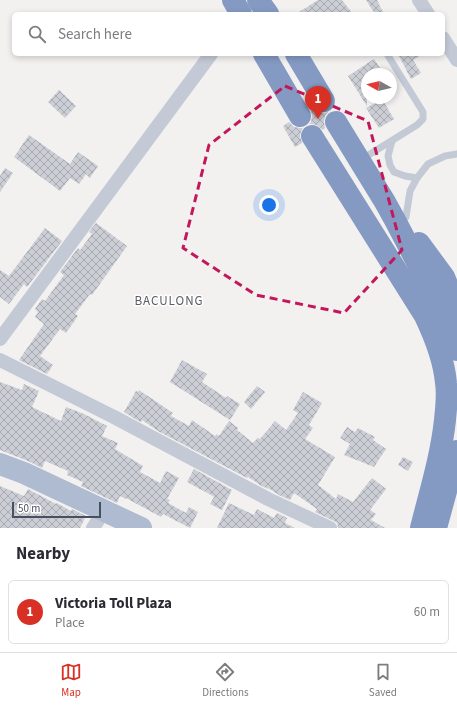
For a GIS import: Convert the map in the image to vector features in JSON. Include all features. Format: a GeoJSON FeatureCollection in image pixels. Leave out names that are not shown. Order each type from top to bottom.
{"type":"FeatureCollection","features":[{"type":"Feature","properties":{"kind":"highway"},"geometry":{"type":"LineString","coordinates":[[233,0],[240,12]]}},
{"type":"Feature","properties":{"kind":"highway"},"geometry":{"type":"LineString","coordinates":[[258,0],[267,12]]}},
{"type":"Feature","properties":{"kind":"highway"},"geometry":{"type":"LineString","coordinates":[[265,56],[300,116]]}},
{"type":"Feature","properties":{"kind":"highway"},"geometry":{"type":"LineString","coordinates":[[297,56],[324,101]]}},
{"type":"Feature","properties":{"kind":"highway"},"geometry":{"type":"LineString","coordinates":[[336,122],[385,202],[442,312],[457,350]]}},
{"type":"Feature","properties":{"kind":"highway"},"geometry":{"type":"LineString","coordinates":[[312,136],[425,316],[442,358],[446,384],[446,407],[443,434],[437,466],[420,528]]}},
{"type":"Feature","properties":{"kind":"highway"},"geometry":{"type":"LineString","coordinates":[[385,202],[406,217],[421,246],[444,277],[457,308]]}},
{"type":"Feature","properties":{"kind":"highway"},"geometry":{"type":"LineString","coordinates":[[436,528],[457,451]]}},
{"type":"Feature","properties":{"kind":"main road"},"geometry":{"type":"LineString","coordinates":[[0,464],[24,473],[99,520],[141,528]]}},
{"type":"Feature","properties":{"kind":"street"},"geometry":{"type":"LineString","coordinates":[[419,0],[427,12]]}},
{"type":"Feature","properties":{"kind":"street"},"geometry":{"type":"LineString","coordinates":[[445,41],[457,60]]}},
{"type":"Feature","properties":{"kind":"street"},"geometry":{"type":"LineString","coordinates":[[0,339],[211,56]]}},
{"type":"Feature","properties":{"kind":"street"},"geometry":{"type":"LineString","coordinates":[[0,360],[114,417],[268,499],[330,528]]}},
{"type":"Feature","properties":{"kind":"lane"},"geometry":{"type":"LineString","coordinates":[[360,160],[417,125],[423,118],[423,112],[388,56]]}},
{"type":"Feature","properties":{"kind":"lane"},"geometry":{"type":"LineString","coordinates":[[392,141],[388,156],[390,165],[394,172],[417,178]]}},
{"type":"Feature","properties":{"kind":"lane"},"geometry":{"type":"LineString","coordinates":[[406,217],[410,191],[417,178],[428,164],[445,156],[457,154]]}},
{"type":"Feature","properties":{"kind":"highlighted area"},"geometry":{"type":"Polygon","coordinates":[[[285,86],[368,121],[402,250],[344,313],[256,295],[183,248],[209,145],[285,86]]]}},
{"type":"Feature","properties":{"kind":"building"},"geometry":{"type":"Polygon","coordinates":[[[318,0],[342,0],[351,12],[299,12],[318,0]]]}},
{"type":"Feature","properties":{"kind":"building"},"geometry":{"type":"Polygon","coordinates":[[[366,0],[377,0],[383,12],[374,12],[366,0]]]}},
{"type":"Feature","properties":{"kind":"building"},"geometry":{"type":"Polygon","coordinates":[[[399,56],[420,56],[413,60],[421,73],[411,79],[399,56]]]}},
{"type":"Feature","properties":{"kind":"building"},"geometry":{"type":"Polygon","coordinates":[[[374,59],[380,68],[361,68],[361,97],[348,76],[374,59]]]}},
{"type":"Feature","properties":{"kind":"building"},"geometry":{"type":"Polygon","coordinates":[[[59,90],[76,106],[65,118],[48,102],[59,90]]]}},
{"type":"Feature","properties":{"kind":"building"},"geometry":{"type":"Polygon","coordinates":[[[373,104],[385,104],[394,119],[379,128],[366,108],[373,104]]]}},
{"type":"Feature","properties":{"kind":"building"},"geometry":{"type":"Polygon","coordinates":[[[313,108],[318,112],[328,112],[325,116],[325,128],[323,130],[317,125],[309,124],[312,116],[311,109],[313,108]]]}},
{"type":"Feature","properties":{"kind":"building"},"geometry":{"type":"Polygon","coordinates":[[[289,122],[294,127],[303,128],[300,136],[302,143],[295,147],[283,126],[289,122]]]}},
{"type":"Feature","properties":{"kind":"building"},"geometry":{"type":"Polygon","coordinates":[[[29,135],[70,164],[78,152],[98,166],[90,178],[86,174],[79,184],[70,178],[60,191],[14,157],[29,135]]]}},
{"type":"Feature","properties":{"kind":"building"},"geometry":{"type":"Polygon","coordinates":[[[5,168],[13,173],[0,192],[0,176],[5,168]]]}},
{"type":"Feature","properties":{"kind":"building"},"geometry":{"type":"Polygon","coordinates":[[[96,223],[127,246],[92,295],[90,294],[75,314],[78,316],[66,333],[60,329],[40,356],[53,365],[47,374],[19,360],[44,324],[35,317],[38,312],[35,309],[42,299],[45,301],[64,275],[60,272],[78,248],[80,250],[92,234],[89,232],[96,223]]]}},
{"type":"Feature","properties":{"kind":"building"},"geometry":{"type":"Polygon","coordinates":[[[45,228],[62,241],[27,287],[24,284],[9,304],[0,297],[0,270],[9,276],[45,228]]]}},
{"type":"Feature","properties":{"kind":"building"},"geometry":{"type":"Polygon","coordinates":[[[182,360],[207,374],[202,382],[226,398],[227,396],[240,404],[230,420],[170,382],[182,360]]]}},
{"type":"Feature","properties":{"kind":"building"},"geometry":{"type":"Polygon","coordinates":[[[0,382],[22,390],[24,384],[39,391],[32,407],[61,421],[66,407],[84,414],[107,426],[102,436],[118,443],[115,449],[143,466],[140,472],[160,483],[166,471],[179,478],[167,499],[170,500],[168,503],[186,513],[189,507],[198,512],[190,528],[163,514],[161,517],[126,498],[120,496],[117,503],[81,486],[83,482],[67,475],[68,471],[45,461],[42,468],[0,450],[0,382]]]}},
{"type":"Feature","properties":{"kind":"building"},"geometry":{"type":"Polygon","coordinates":[[[257,386],[265,392],[251,409],[244,402],[257,386]]]}},
{"type":"Feature","properties":{"kind":"building"},"geometry":{"type":"Polygon","coordinates":[[[139,390],[173,413],[171,416],[189,426],[192,420],[215,436],[217,434],[219,436],[229,421],[238,428],[237,430],[253,443],[258,438],[260,439],[275,421],[286,430],[298,413],[293,410],[303,392],[322,403],[309,425],[313,428],[305,439],[335,457],[318,485],[336,499],[338,494],[353,502],[372,478],[386,489],[370,510],[376,514],[371,520],[385,528],[338,528],[337,523],[315,512],[317,509],[294,493],[290,500],[279,495],[248,477],[247,478],[158,431],[142,420],[141,422],[135,419],[124,412],[136,391],[138,392],[139,390]]]}},
{"type":"Feature","properties":{"kind":"building"},"geometry":{"type":"Polygon","coordinates":[[[347,427],[355,432],[358,428],[375,437],[373,440],[386,449],[374,467],[344,455],[350,444],[340,438],[347,427]]]}},
{"type":"Feature","properties":{"kind":"building"},"geometry":{"type":"Polygon","coordinates":[[[403,457],[413,462],[408,471],[398,465],[403,457]]]}},
{"type":"Feature","properties":{"kind":"building"},"geometry":{"type":"Polygon","coordinates":[[[194,469],[232,490],[222,510],[210,504],[214,497],[213,496],[187,482],[194,469]]]}},
{"type":"Feature","properties":{"kind":"building"},"geometry":{"type":"Polygon","coordinates":[[[0,486],[24,496],[28,489],[71,511],[72,509],[86,516],[80,528],[0,528],[0,486]]]}},
{"type":"Feature","properties":{"kind":"building"},"geometry":{"type":"Polygon","coordinates":[[[229,503],[254,515],[257,509],[274,518],[277,513],[287,518],[285,523],[295,528],[217,528],[229,503]]]}},
{"type":"Feature","properties":{"kind":"place","name":"Victoria Toll Plaza"},"geometry":{"type":"Point","coordinates":[318,119]}},
{"type":"Feature","properties":{"kind":"district","name":"BACULONG"},"geometry":{"type":"Point","coordinates":[169,301]}}]}
